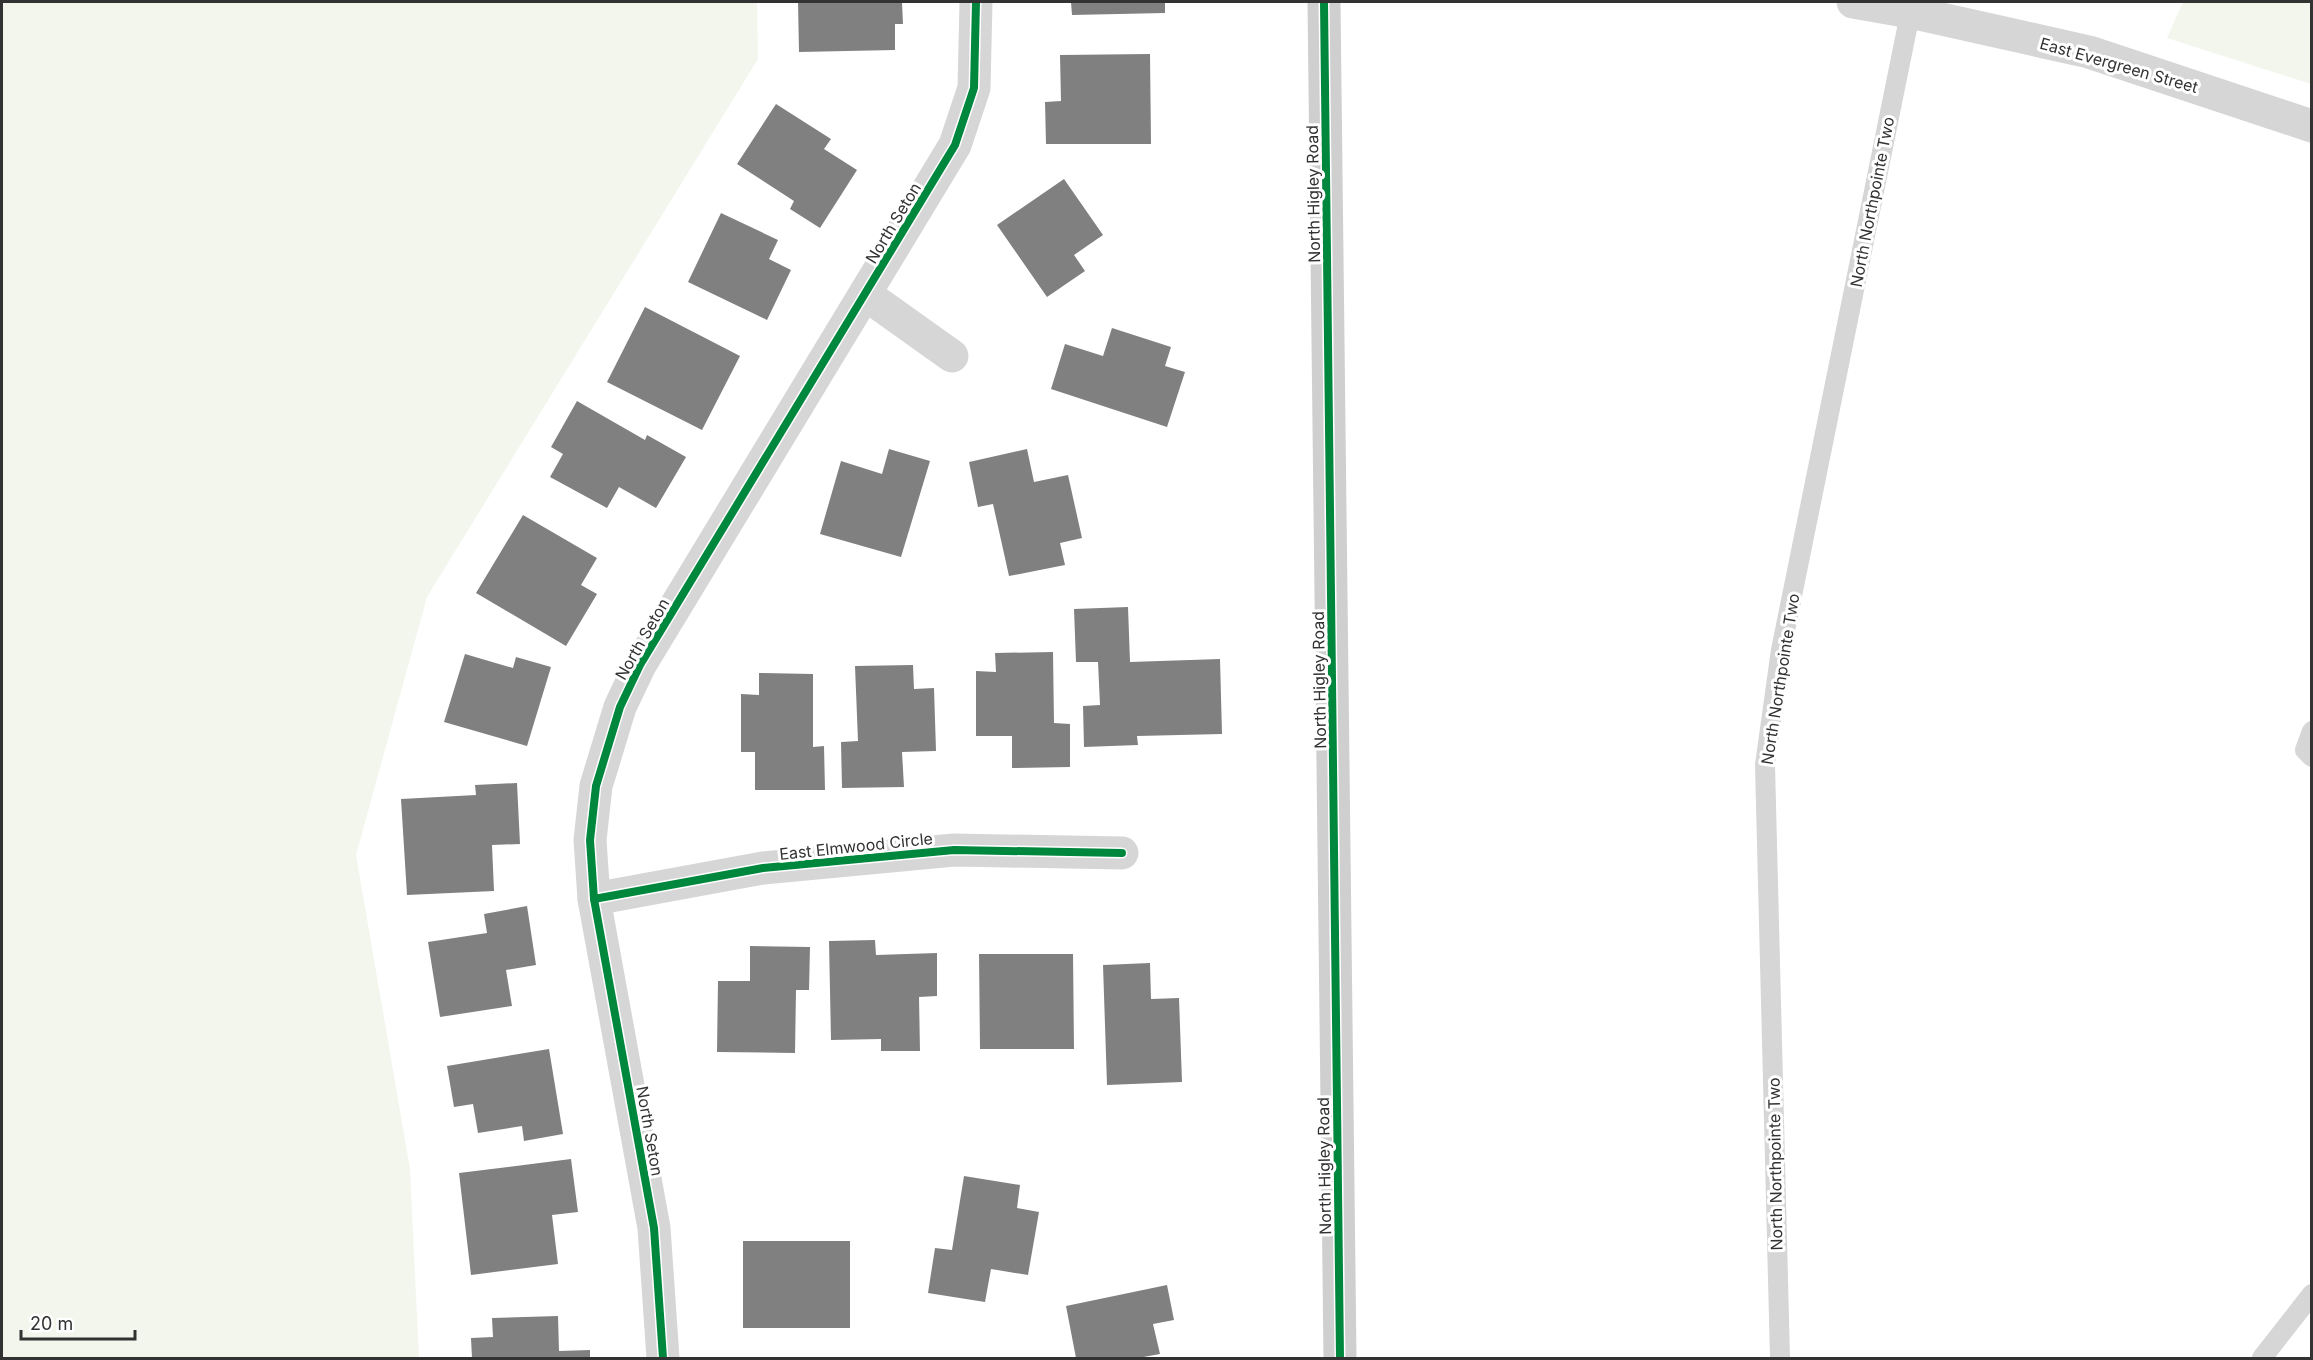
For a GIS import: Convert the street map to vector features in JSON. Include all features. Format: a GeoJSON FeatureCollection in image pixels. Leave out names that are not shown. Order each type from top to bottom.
{"type":"FeatureCollection","features":[{"type":"Feature","properties":{"kind":"main road","name":"North Higley Road"},"geometry":{"type":"LineString","coordinates":[[1324,2],[1340,1359]]}},
{"type":"Feature","properties":{"kind":"street","name":"North Seton"},"geometry":{"type":"LineString","coordinates":[[663,1359],[654,1228],[594,899],[590,840],[596,786],[620,707],[640,665],[955,145],[974,88],[977,40],[976,2]]}},
{"type":"Feature","properties":{"kind":"street","name":"East Evergreen Street"},"geometry":{"type":"LineString","coordinates":[[1853,2],[1911,7],[2089,52],[2312,126]]}},
{"type":"Feature","properties":{"kind":"street"},"geometry":{"type":"LineString","coordinates":[[866,294],[952,356]]}},
{"type":"Feature","properties":{"kind":"street","name":"East Elmwood Circle"},"geometry":{"type":"LineString","coordinates":[[594,899],[763,868],[954,850],[1122,853]]}},
{"type":"Feature","properties":{"kind":"lane","name":"North Northpointe Two"},"geometry":{"type":"LineString","coordinates":[[1780,1359],[1765,765],[1781,650],[1911,7]]}},
{"type":"Feature","properties":{"kind":"lane"},"geometry":{"type":"LineString","coordinates":[[2262,1359],[2312,1294]]}},
{"type":"Feature","properties":{"kind":"shaded area"},"geometry":{"type":"Polygon","coordinates":[[[2,2],[757,2],[758,59],[427,597],[356,855],[410,1169],[419,1358],[2,1358],[2,2]]]}},
{"type":"Feature","properties":{"kind":"shaded area"},"geometry":{"type":"Polygon","coordinates":[[[2183,2],[2311,2],[2311,84],[2167,38],[2183,2]]]}},
{"type":"Feature","properties":{"kind":"building"},"geometry":{"type":"Polygon","coordinates":[[[798,2],[902,2],[903,24],[895,24],[895,50],[799,52],[798,2]]]}},
{"type":"Feature","properties":{"kind":"building"},"geometry":{"type":"Polygon","coordinates":[[[1071,2],[1165,2],[1165,13],[1072,15],[1071,2]]]}},
{"type":"Feature","properties":{"kind":"building"},"geometry":{"type":"Polygon","coordinates":[[[1150,54],[1151,144],[1046,144],[1045,102],[1061,101],[1060,55],[1150,54]]]}},
{"type":"Feature","properties":{"kind":"building"},"geometry":{"type":"Polygon","coordinates":[[[776,104],[831,139],[824,149],[857,170],[820,228],[790,209],[794,201],[737,164],[776,104]]]}},
{"type":"Feature","properties":{"kind":"building"},"geometry":{"type":"Polygon","coordinates":[[[1064,179],[1103,235],[1074,255],[1085,271],[1047,297],[997,225],[1064,179]]]}},
{"type":"Feature","properties":{"kind":"building"},"geometry":{"type":"Polygon","coordinates":[[[721,213],[778,240],[769,259],[791,270],[767,320],[688,282],[721,213]]]}},
{"type":"Feature","properties":{"kind":"building"},"geometry":{"type":"Polygon","coordinates":[[[645,307],[740,356],[702,430],[607,382],[645,307]]]}},
{"type":"Feature","properties":{"kind":"building"},"geometry":{"type":"Polygon","coordinates":[[[1112,328],[1171,347],[1165,366],[1185,372],[1167,427],[1051,389],[1065,344],[1103,356],[1112,328]]]}},
{"type":"Feature","properties":{"kind":"building"},"geometry":{"type":"Polygon","coordinates":[[[577,401],[645,440],[647,435],[686,457],[656,508],[619,487],[607,508],[550,477],[563,454],[551,447],[577,401]]]}},
{"type":"Feature","properties":{"kind":"building"},"geometry":{"type":"Polygon","coordinates":[[[889,449],[930,461],[901,557],[820,534],[841,461],[882,474],[889,449]]]}},
{"type":"Feature","properties":{"kind":"building"},"geometry":{"type":"Polygon","coordinates":[[[1027,449],[1034,482],[1068,475],[1082,538],[1060,543],[1065,565],[1009,576],[993,504],[978,507],[969,462],[1027,449]]]}},
{"type":"Feature","properties":{"kind":"building"},"geometry":{"type":"Polygon","coordinates":[[[523,515],[597,558],[581,585],[597,594],[566,646],[476,593],[523,515]]]}},
{"type":"Feature","properties":{"kind":"building"},"geometry":{"type":"Polygon","coordinates":[[[1128,607],[1130,662],[1220,659],[1222,734],[1137,736],[1138,745],[1084,747],[1083,706],[1100,705],[1098,662],[1076,662],[1074,609],[1128,607]]]}},
{"type":"Feature","properties":{"kind":"building"},"geometry":{"type":"Polygon","coordinates":[[[1053,652],[1054,723],[1070,724],[1070,767],[1012,768],[1012,736],[976,736],[976,671],[996,672],[995,653],[1053,652]]]}},
{"type":"Feature","properties":{"kind":"building"},"geometry":{"type":"Polygon","coordinates":[[[465,654],[513,668],[516,657],[551,667],[527,746],[444,722],[465,654]]]}},
{"type":"Feature","properties":{"kind":"building"},"geometry":{"type":"Polygon","coordinates":[[[913,665],[914,689],[934,688],[936,751],[902,752],[904,787],[842,788],[841,742],[858,741],[855,666],[913,665]]]}},
{"type":"Feature","properties":{"kind":"building"},"geometry":{"type":"Polygon","coordinates":[[[759,673],[813,674],[813,747],[824,746],[825,790],[755,790],[755,752],[741,752],[741,694],[759,695],[759,673]]]}},
{"type":"Feature","properties":{"kind":"building"},"geometry":{"type":"Polygon","coordinates":[[[517,783],[520,844],[492,845],[494,891],[407,895],[401,799],[476,795],[475,785],[517,783]]]}},
{"type":"Feature","properties":{"kind":"building"},"geometry":{"type":"Polygon","coordinates":[[[527,906],[536,965],[506,970],[512,1006],[440,1017],[428,942],[487,933],[484,914],[527,906]]]}},
{"type":"Feature","properties":{"kind":"building"},"geometry":{"type":"Polygon","coordinates":[[[875,940],[876,955],[937,953],[937,996],[919,997],[920,1051],[881,1051],[881,1039],[831,1040],[829,941],[875,940]]]}},
{"type":"Feature","properties":{"kind":"building"},"geometry":{"type":"Polygon","coordinates":[[[750,946],[810,947],[809,990],[796,990],[795,1053],[717,1052],[718,981],[750,981],[750,946]]]}},
{"type":"Feature","properties":{"kind":"building"},"geometry":{"type":"Polygon","coordinates":[[[979,954],[1073,954],[1074,1049],[980,1049],[979,954]]]}},
{"type":"Feature","properties":{"kind":"building"},"geometry":{"type":"Polygon","coordinates":[[[1150,963],[1151,999],[1179,998],[1182,1082],[1107,1085],[1103,965],[1150,963]]]}},
{"type":"Feature","properties":{"kind":"building"},"geometry":{"type":"Polygon","coordinates":[[[549,1049],[563,1134],[524,1141],[522,1126],[478,1133],[473,1104],[454,1107],[447,1066],[549,1049]]]}},
{"type":"Feature","properties":{"kind":"building"},"geometry":{"type":"Polygon","coordinates":[[[571,1159],[578,1212],[552,1215],[558,1264],[471,1275],[459,1173],[571,1159]]]}},
{"type":"Feature","properties":{"kind":"building"},"geometry":{"type":"Polygon","coordinates":[[[964,1176],[1020,1185],[1017,1208],[1039,1212],[1028,1275],[991,1269],[985,1302],[928,1293],[935,1248],[952,1250],[964,1176]]]}},
{"type":"Feature","properties":{"kind":"building"},"geometry":{"type":"Polygon","coordinates":[[[743,1241],[850,1241],[850,1328],[743,1328],[743,1241]]]}},
{"type":"Feature","properties":{"kind":"building"},"geometry":{"type":"Polygon","coordinates":[[[1167,1285],[1174,1320],[1153,1324],[1160,1354],[1138,1358],[1076,1358],[1066,1306],[1167,1285]]]}},
{"type":"Feature","properties":{"kind":"building"},"geometry":{"type":"Polygon","coordinates":[[[558,1316],[559,1351],[590,1350],[590,1358],[472,1358],[471,1338],[493,1337],[492,1318],[558,1316]]]}},
{"type":"Feature","properties":{"kind":"cycle path"},"geometry":{"type":"LineString","coordinates":[[663,1358],[654,1228],[594,899],[590,840],[596,786],[620,707],[640,665],[955,145],[974,88],[976,2]]}},
{"type":"Feature","properties":{"kind":"cycle path"},"geometry":{"type":"LineString","coordinates":[[1324,2],[1340,1358]]}},
{"type":"Feature","properties":{"kind":"cycle path"},"geometry":{"type":"LineString","coordinates":[[594,899],[763,868],[954,850],[1122,853]]}}]}
